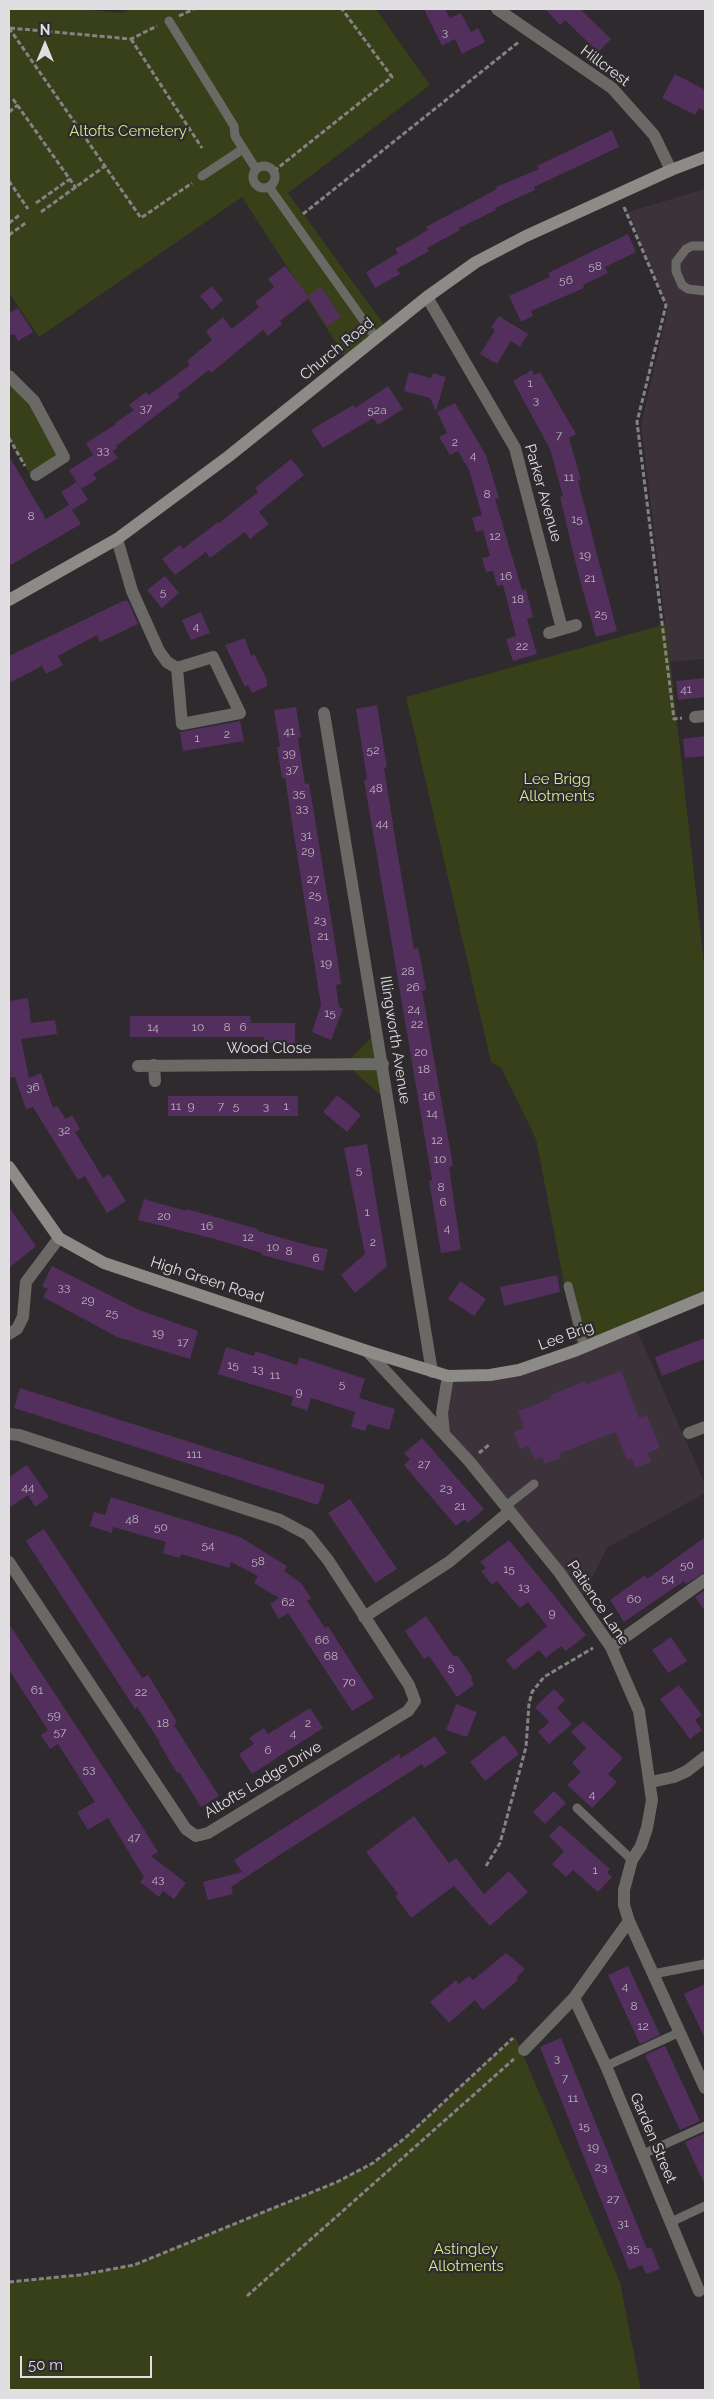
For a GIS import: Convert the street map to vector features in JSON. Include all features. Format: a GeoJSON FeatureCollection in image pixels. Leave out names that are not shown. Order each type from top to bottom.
{"type":"FeatureCollection","features":[{"type":"Feature","properties":{"kind":"street","name":"Hillcrest"},"geometry":{"type":"LineString","coordinates":[[497,9],[612,88],[654,135],[672,170]]}},
{"type":"Feature","properties":{"kind":"street","name":"Church Road"},"geometry":{"type":"LineString","coordinates":[[9,600],[117,538],[229,456],[427,297],[476,262],[526,236],[705,157]]}},
{"type":"Feature","properties":{"kind":"street","name":"Parker Avenue"},"geometry":{"type":"LineString","coordinates":[[427,297],[515,448],[562,629]]}},
{"type":"Feature","properties":{"kind":"street"},"geometry":{"type":"LineString","coordinates":[[9,376],[34,401],[64,457],[36,475]]}},
{"type":"Feature","properties":{"kind":"street"},"geometry":{"type":"LineString","coordinates":[[117,538],[132,591],[151,634],[167,662],[176,668]]}},
{"type":"Feature","properties":{"kind":"street"},"geometry":{"type":"LineString","coordinates":[[549,632],[576,625]]}},
{"type":"Feature","properties":{"kind":"street"},"geometry":{"type":"LineString","coordinates":[[213,657],[240,713],[182,724],[176,668],[213,657]]}},
{"type":"Feature","properties":{"kind":"street","name":"Illingworth Avenue"},"geometry":{"type":"LineString","coordinates":[[324,713],[432,1372]]}},
{"type":"Feature","properties":{"kind":"street","name":"Wood Close"},"geometry":{"type":"LineString","coordinates":[[138,1066],[383,1064]]}},
{"type":"Feature","properties":{"kind":"street"},"geometry":{"type":"LineString","coordinates":[[154,1065],[155,1081]]}},
{"type":"Feature","properties":{"kind":"street","name":"High Green Road"},"geometry":{"type":"LineString","coordinates":[[9,1167],[59,1238],[104,1262],[432,1372]]}},
{"type":"Feature","properties":{"kind":"street"},"geometry":{"type":"LineString","coordinates":[[9,1334],[17,1329],[23,1317],[26,1282],[59,1238]]}},
{"type":"Feature","properties":{"kind":"street","name":"Lee Brig"},"geometry":{"type":"LineString","coordinates":[[432,1372],[448,1376],[490,1375],[520,1370],[584,1347],[705,1297]]}},
{"type":"Feature","properties":{"kind":"street","name":"Patience Lane"},"geometry":{"type":"LineString","coordinates":[[367,1351],[444,1433],[508,1508],[559,1572],[609,1643],[639,1711],[651,1782],[651,1814],[641,1846],[632,1860],[624,1890],[624,1905],[629,1921],[705,2088]]}},
{"type":"Feature","properties":{"kind":"street"},"geometry":{"type":"LineString","coordinates":[[444,1433],[442,1413],[448,1376]]}},
{"type":"Feature","properties":{"kind":"street"},"geometry":{"type":"LineString","coordinates":[[689,1433],[705,1427]]}},
{"type":"Feature","properties":{"kind":"street","name":"Altofts Lodge Drive"},"geometry":{"type":"LineString","coordinates":[[9,1434],[19,1435],[280,1520],[308,1535],[328,1560],[409,1685],[415,1701],[408,1711],[208,1833],[196,1836],[186,1829],[9,1562]]}},
{"type":"Feature","properties":{"kind":"street"},"geometry":{"type":"LineString","coordinates":[[364,1617],[450,1562],[508,1508]]}},
{"type":"Feature","properties":{"kind":"street"},"geometry":{"type":"LineString","coordinates":[[609,1643],[705,1580]]}},
{"type":"Feature","properties":{"kind":"street"},"geometry":{"type":"LineString","coordinates":[[651,1782],[674,1777],[687,1771],[705,1757]]}},
{"type":"Feature","properties":{"kind":"street"},"geometry":{"type":"LineString","coordinates":[[527,2046],[574,1998],[629,1921]]}},
{"type":"Feature","properties":{"kind":"street","name":"Garden Street"},"geometry":{"type":"LineString","coordinates":[[574,1998],[606,2066],[699,2291]]}},
{"type":"Feature","properties":{"kind":"lane"},"geometry":{"type":"LineString","coordinates":[[168,21],[234,126],[235,136],[256,169]]}},
{"type":"Feature","properties":{"kind":"lane"},"geometry":{"type":"LineString","coordinates":[[202,176],[243,149]]}},
{"type":"Feature","properties":{"kind":"lane"},"geometry":{"type":"LineString","coordinates":[[265,165],[274,171],[275,180],[269,187],[262,188],[256,185],[253,175],[256,169],[265,165]]}},
{"type":"Feature","properties":{"kind":"lane"},"geometry":{"type":"LineString","coordinates":[[269,187],[376,338]]}},
{"type":"Feature","properties":{"kind":"lane"},"geometry":{"type":"LineString","coordinates":[[705,246],[692,246],[686,249],[676,262],[676,271],[682,285],[688,289],[705,291]]}},
{"type":"Feature","properties":{"kind":"lane"},"geometry":{"type":"LineString","coordinates":[[568,1286],[584,1347]]}},
{"type":"Feature","properties":{"kind":"lane"},"geometry":{"type":"LineString","coordinates":[[508,1508],[534,1484]]}},
{"type":"Feature","properties":{"kind":"lane"},"geometry":{"type":"LineString","coordinates":[[577,1808],[632,1860]]}},
{"type":"Feature","properties":{"kind":"lane"},"geometry":{"type":"LineString","coordinates":[[653,1974],[705,1964]]}},
{"type":"Feature","properties":{"kind":"lane"},"geometry":{"type":"LineString","coordinates":[[606,2066],[680,2032]]}},
{"type":"Feature","properties":{"kind":"lane"},"geometry":{"type":"LineString","coordinates":[[642,2155],[705,2126]]}},
{"type":"Feature","properties":{"kind":"lane"},"geometry":{"type":"LineString","coordinates":[[671,2222],[705,2206]]}},
{"type":"Feature","properties":{"kind":"path"},"geometry":{"type":"LineString","coordinates":[[194,9],[131,39],[9,28],[141,218],[202,176]]}},
{"type":"Feature","properties":{"kind":"path"},"geometry":{"type":"LineString","coordinates":[[274,171],[392,76],[342,9]]}},
{"type":"Feature","properties":{"kind":"path"},"geometry":{"type":"LineString","coordinates":[[308,221],[302,213],[530,33]]}},
{"type":"Feature","properties":{"kind":"path"},"geometry":{"type":"LineString","coordinates":[[131,39],[202,148]]}},
{"type":"Feature","properties":{"kind":"path"},"geometry":{"type":"LineString","coordinates":[[13,99],[76,188]]}},
{"type":"Feature","properties":{"kind":"path"},"geometry":{"type":"LineString","coordinates":[[9,112],[18,105]]}},
{"type":"Feature","properties":{"kind":"path"},"geometry":{"type":"LineString","coordinates":[[42,212],[106,166]]}},
{"type":"Feature","properties":{"kind":"path"},"geometry":{"type":"LineString","coordinates":[[36,203],[70,179]]}},
{"type":"Feature","properties":{"kind":"path"},"geometry":{"type":"LineString","coordinates":[[9,181],[28,209]]}},
{"type":"Feature","properties":{"kind":"path"},"geometry":{"type":"LineString","coordinates":[[618,194],[666,305],[637,422],[674,719],[700,717]]}},
{"type":"Feature","properties":{"kind":"path"},"geometry":{"type":"LineString","coordinates":[[9,223],[21,214]]}},
{"type":"Feature","properties":{"kind":"path"},"geometry":{"type":"LineString","coordinates":[[9,236],[27,222]]}},
{"type":"Feature","properties":{"kind":"path"},"geometry":{"type":"LineString","coordinates":[[9,438],[32,478],[36,475]]}},
{"type":"Feature","properties":{"kind":"path"},"geometry":{"type":"LineString","coordinates":[[486,1866],[500,1844],[521,1766],[526,1747],[529,1704],[532,1692],[544,1677],[609,1643]]}},
{"type":"Feature","properties":{"kind":"path"},"geometry":{"type":"LineString","coordinates":[[9,2282],[80,2275],[134,2266],[337,2182],[373,2163],[405,2138],[516,2036],[527,2046],[247,2296]]}},
{"type":"Feature","properties":{"kind":"shaded area"},"geometry":{"type":"Polygon","coordinates":[[[705,189],[705,659],[670,662],[641,425],[668,308],[628,212],[705,189]]]}},
{"type":"Feature","properties":{"kind":"shaded area"},"geometry":{"type":"Polygon","coordinates":[[[635,1326],[705,1484],[705,1493],[607,1548],[580,1602],[444,1433],[448,1376],[490,1375],[635,1326]]]}},
{"type":"Feature","properties":{"kind":"green space","name":"Altofts Cemetery"},"geometry":{"type":"Polygon","coordinates":[[[9,9],[80,9],[122,13],[130,9],[376,9],[430,85],[288,193],[387,329],[348,361],[242,197],[39,337],[9,293],[9,9]]]}},
{"type":"Feature","properties":{"kind":"green space"},"geometry":{"type":"Polygon","coordinates":[[[9,376],[64,457],[32,478],[9,438],[9,376]]]}},
{"type":"Feature","properties":{"kind":"green space","name":"Lee Brigg Allotments"},"geometry":{"type":"Polygon","coordinates":[[[666,624],[705,973],[705,1297],[577,1350],[536,1139],[501,1068],[491,1062],[406,697],[666,624]]]}},
{"type":"Feature","properties":{"kind":"green space"},"geometry":{"type":"Polygon","coordinates":[[[377,1031],[388,1102],[346,1064],[377,1031]]]}},
{"type":"Feature","properties":{"kind":"green space","name":"Astingley Allotments"},"geometry":{"type":"Polygon","coordinates":[[[515,2036],[620,2282],[641,2390],[9,2390],[9,2282],[80,2275],[134,2265],[337,2182],[373,2163],[405,2138],[515,2036]]]}},
{"type":"Feature","properties":{"kind":"building"},"geometry":{"type":"Polygon","coordinates":[[[424,9],[445,9],[450,18],[461,13],[471,32],[478,28],[485,42],[462,54],[455,39],[442,46],[424,9]]]}},
{"type":"Feature","properties":{"kind":"building"},"geometry":{"type":"Polygon","coordinates":[[[545,9],[580,9],[611,39],[598,52],[565,20],[560,25],[545,9]]]}},
{"type":"Feature","properties":{"kind":"building"},"geometry":{"type":"Polygon","coordinates":[[[675,74],[705,90],[705,111],[699,108],[695,115],[662,98],[675,74]]]}},
{"type":"Feature","properties":{"kind":"building"},"geometry":{"type":"Polygon","coordinates":[[[612,130],[619,147],[534,187],[535,190],[495,208],[496,210],[459,228],[460,230],[427,248],[429,251],[397,269],[400,274],[375,288],[366,272],[398,253],[395,249],[428,230],[426,227],[497,189],[496,187],[539,169],[537,166],[612,130]]]}},
{"type":"Feature","properties":{"kind":"building"},"geometry":{"type":"Polygon","coordinates":[[[628,234],[636,252],[605,267],[608,273],[583,285],[584,288],[531,311],[533,316],[521,322],[509,296],[550,277],[548,273],[628,234]]]}},
{"type":"Feature","properties":{"kind":"building"},"geometry":{"type":"Polygon","coordinates":[[[285,266],[308,296],[321,287],[341,317],[327,326],[309,298],[280,321],[282,324],[268,336],[263,330],[211,373],[209,370],[178,394],[180,397],[116,446],[117,448],[113,451],[118,458],[93,474],[97,479],[81,489],[69,470],[93,455],[86,443],[134,410],[129,405],[146,392],[149,395],[190,365],[187,361],[212,340],[206,331],[223,317],[232,329],[259,307],[255,302],[274,287],[268,279],[285,266]]]}},
{"type":"Feature","properties":{"kind":"building"},"geometry":{"type":"Polygon","coordinates":[[[212,286],[223,300],[212,310],[200,296],[212,286]]]}},
{"type":"Feature","properties":{"kind":"building"},"geometry":{"type":"Polygon","coordinates":[[[18,308],[33,332],[18,341],[14,334],[9,336],[9,313],[18,308]]]}},
{"type":"Feature","properties":{"kind":"building"},"geometry":{"type":"Polygon","coordinates":[[[499,316],[528,334],[520,347],[511,341],[497,364],[480,354],[495,330],[491,327],[499,316]]]}},
{"type":"Feature","properties":{"kind":"building"},"geometry":{"type":"Polygon","coordinates":[[[532,370],[534,375],[540,372],[576,434],[569,438],[581,480],[578,481],[617,631],[596,637],[578,573],[560,497],[563,496],[550,449],[513,381],[532,370]]]}},
{"type":"Feature","properties":{"kind":"building"},"geometry":{"type":"Polygon","coordinates":[[[409,372],[431,378],[433,373],[446,377],[436,411],[430,398],[404,391],[409,372]]]}},
{"type":"Feature","properties":{"kind":"building"},"geometry":{"type":"Polygon","coordinates":[[[388,386],[403,409],[378,425],[373,418],[323,448],[311,430],[353,405],[355,408],[388,386]]]}},
{"type":"Feature","properties":{"kind":"building"},"geometry":{"type":"Polygon","coordinates":[[[455,403],[486,455],[499,498],[495,499],[522,590],[526,589],[533,617],[527,619],[537,654],[513,661],[506,639],[516,636],[503,585],[497,586],[493,571],[486,572],[482,558],[490,556],[483,530],[476,532],[472,518],[482,515],[469,470],[458,451],[450,455],[439,437],[447,433],[437,412],[455,403]]]}},
{"type":"Feature","properties":{"kind":"building"},"geometry":{"type":"Polygon","coordinates":[[[9,456],[46,519],[69,505],[61,492],[77,482],[88,500],[72,510],[81,524],[9,566],[9,456]]]}},
{"type":"Feature","properties":{"kind":"building"},"geometry":{"type":"Polygon","coordinates":[[[291,459],[304,475],[259,512],[269,524],[250,539],[245,532],[210,558],[206,552],[175,575],[162,559],[180,545],[183,549],[219,523],[258,492],[255,488],[291,459]]]}},
{"type":"Feature","properties":{"kind":"building"},"geometry":{"type":"Polygon","coordinates":[[[165,576],[179,593],[162,608],[147,590],[165,576]]]}},
{"type":"Feature","properties":{"kind":"building"},"geometry":{"type":"Polygon","coordinates":[[[123,601],[128,601],[138,624],[100,642],[97,635],[58,656],[63,665],[46,674],[42,666],[9,683],[9,656],[123,601]]]}},
{"type":"Feature","properties":{"kind":"building"},"geometry":{"type":"Polygon","coordinates":[[[201,612],[210,633],[191,640],[182,620],[201,612]]]}},
{"type":"Feature","properties":{"kind":"building"},"geometry":{"type":"Polygon","coordinates":[[[245,638],[251,656],[254,654],[267,680],[267,686],[252,693],[248,685],[245,687],[225,645],[245,638]]]}},
{"type":"Feature","properties":{"kind":"building"},"geometry":{"type":"Polygon","coordinates":[[[705,678],[705,697],[678,700],[676,681],[705,678]]]}},
{"type":"Feature","properties":{"kind":"building"},"geometry":{"type":"Polygon","coordinates":[[[377,705],[387,767],[384,768],[398,856],[414,949],[418,948],[422,966],[426,990],[422,991],[453,1166],[449,1167],[461,1250],[441,1253],[429,1181],[432,1180],[364,780],[367,779],[356,709],[377,705]]]}},
{"type":"Feature","properties":{"kind":"building"},"geometry":{"type":"Polygon","coordinates":[[[296,707],[301,737],[298,738],[305,784],[309,783],[341,984],[336,985],[339,1007],[343,1009],[331,1040],[312,1032],[321,1005],[285,778],[282,778],[277,747],[280,747],[274,710],[296,707]]]}},
{"type":"Feature","properties":{"kind":"building"},"geometry":{"type":"Polygon","coordinates":[[[240,721],[244,741],[183,751],[180,732],[240,721]]]}},
{"type":"Feature","properties":{"kind":"building"},"geometry":{"type":"Polygon","coordinates":[[[705,736],[705,756],[685,758],[683,739],[705,736]]]}},
{"type":"Feature","properties":{"kind":"building"},"geometry":{"type":"Polygon","coordinates":[[[28,998],[31,1023],[55,1020],[57,1034],[21,1039],[29,1078],[41,1073],[53,1108],[57,1106],[66,1119],[72,1115],[80,1129],[75,1132],[103,1178],[109,1174],[126,1201],[107,1213],[85,1176],[78,1180],[33,1107],[26,1109],[15,1077],[9,1078],[9,1001],[28,998]]]}},
{"type":"Feature","properties":{"kind":"building"},"geometry":{"type":"Polygon","coordinates":[[[130,1016],[250,1016],[251,1023],[295,1023],[295,1043],[264,1043],[264,1037],[130,1037],[130,1016]]]}},
{"type":"Feature","properties":{"kind":"building"},"geometry":{"type":"Polygon","coordinates":[[[337,1095],[361,1115],[347,1132],[323,1112],[337,1095]]]}},
{"type":"Feature","properties":{"kind":"building"},"geometry":{"type":"Polygon","coordinates":[[[168,1096],[298,1096],[298,1116],[168,1116],[168,1096]]]}},
{"type":"Feature","properties":{"kind":"building"},"geometry":{"type":"Polygon","coordinates":[[[367,1144],[387,1266],[355,1293],[341,1275],[365,1254],[344,1148],[367,1144]]]}},
{"type":"Feature","properties":{"kind":"building"},"geometry":{"type":"Polygon","coordinates":[[[144,1199],[258,1229],[258,1231],[310,1246],[328,1249],[323,1271],[262,1255],[262,1253],[211,1238],[138,1220],[144,1199]]]}},
{"type":"Feature","properties":{"kind":"building"},"geometry":{"type":"Polygon","coordinates":[[[9,1207],[36,1246],[9,1268],[9,1207]]]}},
{"type":"Feature","properties":{"kind":"building"},"geometry":{"type":"Polygon","coordinates":[[[52,1266],[139,1310],[198,1331],[190,1359],[117,1337],[43,1297],[48,1289],[42,1286],[52,1266]]]}},
{"type":"Feature","properties":{"kind":"building"},"geometry":{"type":"Polygon","coordinates":[[[557,1275],[560,1292],[504,1306],[500,1287],[557,1275]]]}},
{"type":"Feature","properties":{"kind":"building"},"geometry":{"type":"Polygon","coordinates":[[[460,1281],[486,1299],[474,1316],[448,1299],[460,1281]]]}},
{"type":"Feature","properties":{"kind":"building"},"geometry":{"type":"Polygon","coordinates":[[[705,1338],[705,1359],[662,1376],[655,1357],[705,1338]]]}},
{"type":"Feature","properties":{"kind":"building"},"geometry":{"type":"Polygon","coordinates":[[[226,1347],[254,1356],[255,1351],[297,1365],[299,1357],[365,1379],[359,1398],[395,1409],[389,1430],[368,1424],[365,1431],[351,1427],[355,1412],[311,1398],[307,1411],[291,1405],[293,1397],[218,1374],[226,1347]]]}},
{"type":"Feature","properties":{"kind":"building"},"geometry":{"type":"Polygon","coordinates":[[[621,1371],[639,1418],[647,1415],[660,1448],[648,1453],[651,1462],[635,1468],[632,1459],[627,1460],[616,1432],[560,1453],[561,1458],[545,1464],[542,1457],[534,1460],[529,1446],[520,1449],[514,1432],[524,1428],[518,1411],[552,1398],[550,1395],[586,1381],[587,1384],[621,1371]]]}},
{"type":"Feature","properties":{"kind":"building"},"geometry":{"type":"Polygon","coordinates":[[[20,1388],[325,1485],[318,1505],[14,1408],[20,1388]]]}},
{"type":"Feature","properties":{"kind":"building"},"geometry":{"type":"Polygon","coordinates":[[[422,1438],[484,1509],[468,1523],[465,1519],[456,1526],[404,1465],[410,1459],[404,1453],[422,1438]]]}},
{"type":"Feature","properties":{"kind":"building"},"geometry":{"type":"Polygon","coordinates":[[[27,1465],[49,1497],[35,1507],[28,1495],[9,1508],[9,1477],[27,1465]]]}},
{"type":"Feature","properties":{"kind":"building"},"geometry":{"type":"Polygon","coordinates":[[[111,1497],[240,1537],[287,1566],[284,1571],[301,1583],[311,1598],[307,1601],[325,1628],[328,1626],[374,1698],[352,1711],[288,1613],[279,1619],[270,1604],[279,1598],[254,1583],[258,1576],[231,1562],[229,1568],[181,1554],[180,1558],[163,1553],[166,1542],[113,1527],[112,1533],[90,1526],[94,1512],[105,1515],[111,1497]]]}},
{"type":"Feature","properties":{"kind":"building"},"geometry":{"type":"Polygon","coordinates":[[[350,1499],[397,1569],[375,1583],[328,1513],[350,1499]]]}},
{"type":"Feature","properties":{"kind":"building"},"geometry":{"type":"Polygon","coordinates":[[[44,1529],[142,1678],[148,1675],[177,1722],[174,1725],[219,1796],[201,1807],[26,1541],[44,1529]]]}},
{"type":"Feature","properties":{"kind":"building"},"geometry":{"type":"Polygon","coordinates":[[[705,1537],[705,1572],[686,1584],[684,1581],[624,1622],[610,1600],[645,1575],[647,1579],[705,1537]]]}},
{"type":"Feature","properties":{"kind":"building"},"geometry":{"type":"Polygon","coordinates":[[[509,1540],[586,1635],[566,1651],[561,1646],[546,1658],[539,1650],[514,1670],[506,1660],[547,1626],[528,1602],[520,1608],[497,1581],[492,1585],[481,1571],[486,1568],[480,1562],[509,1540]]]}},
{"type":"Feature","properties":{"kind":"building"},"geometry":{"type":"Polygon","coordinates":[[[705,1590],[705,1611],[695,1597],[705,1590]]]}},
{"type":"Feature","properties":{"kind":"building"},"geometry":{"type":"Polygon","coordinates":[[[426,1616],[454,1657],[457,1655],[473,1678],[471,1679],[474,1685],[457,1697],[429,1656],[424,1659],[405,1631],[426,1616]]]}},
{"type":"Feature","properties":{"kind":"building"},"geometry":{"type":"Polygon","coordinates":[[[9,1624],[158,1852],[151,1856],[186,1883],[174,1899],[163,1891],[159,1897],[140,1882],[144,1877],[108,1818],[88,1830],[77,1812],[95,1802],[58,1744],[50,1749],[41,1735],[48,1730],[9,1670],[9,1624]]]}},
{"type":"Feature","properties":{"kind":"building"},"geometry":{"type":"Polygon","coordinates":[[[671,1637],[687,1661],[668,1673],[652,1650],[671,1637]]]}},
{"type":"Feature","properties":{"kind":"building"},"geometry":{"type":"Polygon","coordinates":[[[679,1685],[702,1715],[695,1720],[702,1730],[690,1739],[660,1699],[679,1685]]]}},
{"type":"Feature","properties":{"kind":"building"},"geometry":{"type":"Polygon","coordinates":[[[554,1689],[565,1700],[557,1708],[572,1724],[549,1744],[538,1732],[549,1722],[535,1707],[554,1689]]]}},
{"type":"Feature","properties":{"kind":"building"},"geometry":{"type":"Polygon","coordinates":[[[456,1704],[477,1712],[467,1737],[446,1730],[456,1704]]]}},
{"type":"Feature","properties":{"kind":"building"},"geometry":{"type":"Polygon","coordinates":[[[310,1708],[323,1728],[252,1774],[239,1754],[254,1744],[249,1738],[264,1728],[268,1734],[310,1708]]]}},
{"type":"Feature","properties":{"kind":"building"},"geometry":{"type":"Polygon","coordinates":[[[583,1721],[623,1758],[608,1774],[617,1782],[592,1808],[567,1785],[581,1772],[572,1763],[586,1748],[571,1732],[583,1721]]]}},
{"type":"Feature","properties":{"kind":"building"},"geometry":{"type":"Polygon","coordinates":[[[504,1735],[519,1754],[485,1781],[470,1762],[504,1735]]]}},
{"type":"Feature","properties":{"kind":"building"},"geometry":{"type":"Polygon","coordinates":[[[435,1736],[447,1753],[424,1768],[422,1764],[281,1854],[231,1887],[233,1894],[208,1900],[203,1882],[242,1872],[234,1860],[399,1754],[401,1758],[435,1736]]]}},
{"type":"Feature","properties":{"kind":"building"},"geometry":{"type":"Polygon","coordinates":[[[554,1791],[566,1803],[545,1824],[533,1812],[554,1791]]]}},
{"type":"Feature","properties":{"kind":"building"},"geometry":{"type":"Polygon","coordinates":[[[414,1816],[449,1863],[456,1858],[484,1894],[509,1871],[528,1892],[490,1926],[454,1886],[411,1918],[395,1896],[398,1894],[366,1852],[414,1816]]]}},
{"type":"Feature","properties":{"kind":"building"},"geometry":{"type":"Polygon","coordinates":[[[560,1825],[610,1869],[607,1872],[612,1877],[598,1892],[573,1870],[566,1877],[552,1864],[564,1851],[549,1836],[560,1825]]]}},
{"type":"Feature","properties":{"kind":"building"},"geometry":{"type":"Polygon","coordinates":[[[506,1953],[525,1969],[516,1978],[518,1980],[483,2010],[475,2000],[449,2023],[430,2002],[456,1980],[459,1984],[469,1976],[473,1980],[506,1953]]]}},
{"type":"Feature","properties":{"kind":"building"},"geometry":{"type":"Polygon","coordinates":[[[628,1966],[660,2035],[640,2044],[608,1975],[628,1966]]]}},
{"type":"Feature","properties":{"kind":"building"},"geometry":{"type":"Polygon","coordinates":[[[705,1984],[705,2039],[684,1994],[705,1984]]]}},
{"type":"Feature","properties":{"kind":"building"},"geometry":{"type":"Polygon","coordinates":[[[561,2038],[647,2249],[651,2247],[660,2269],[646,2274],[642,2265],[629,2270],[540,2047],[561,2038]]]}},
{"type":"Feature","properties":{"kind":"building"},"geometry":{"type":"Polygon","coordinates":[[[665,2046],[700,2121],[680,2130],[645,2055],[665,2046]]]}},
{"type":"Feature","properties":{"kind":"building"},"geometry":{"type":"Polygon","coordinates":[[[705,2133],[705,2185],[685,2142],[705,2133]]]}}]}
